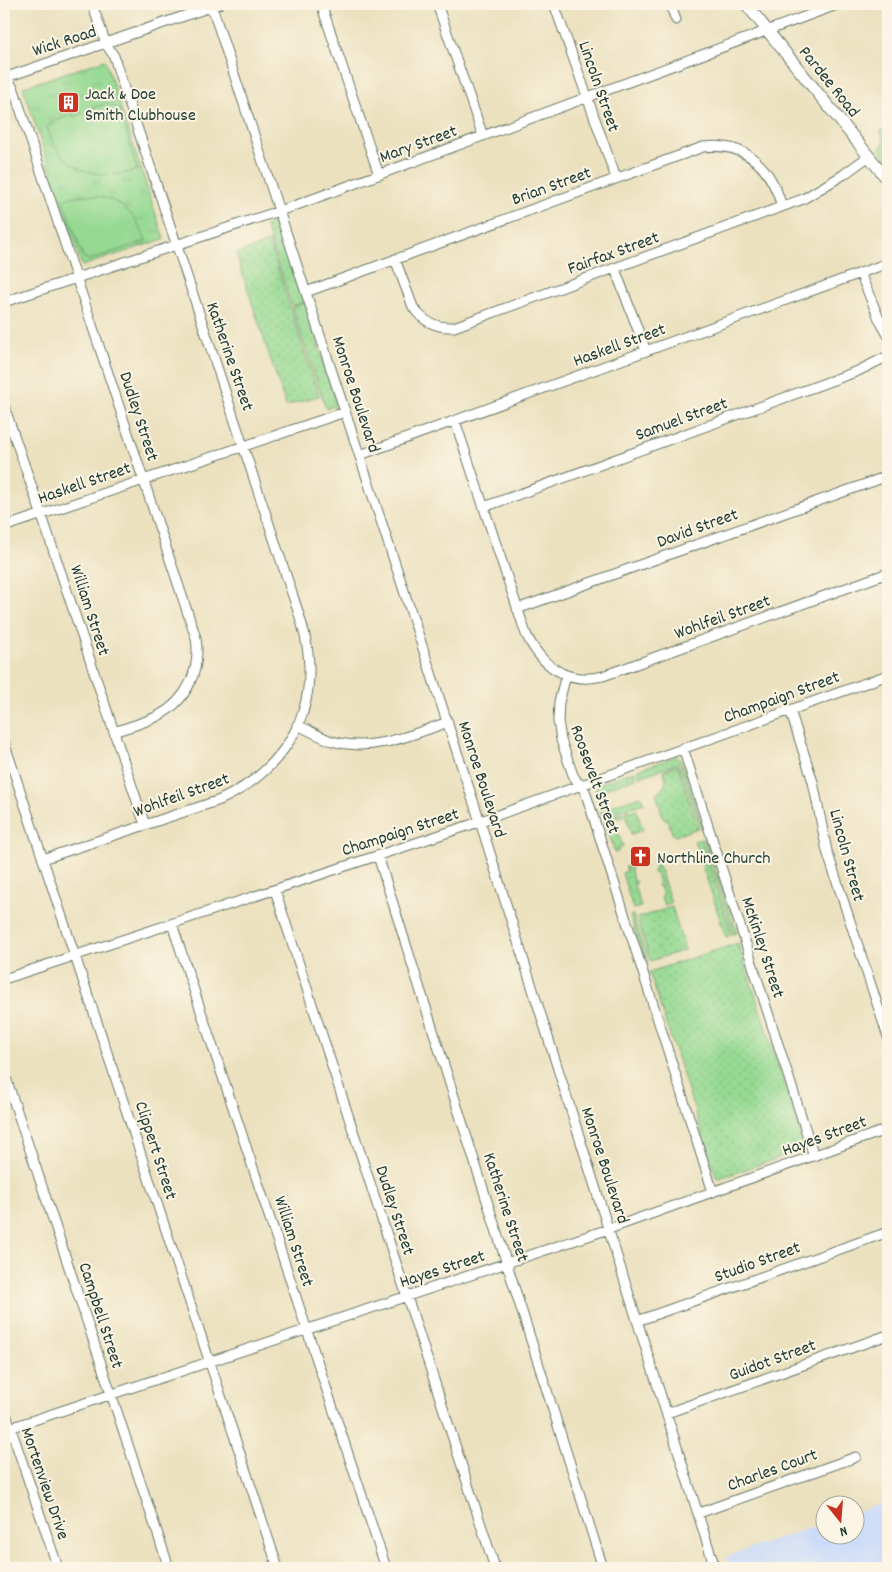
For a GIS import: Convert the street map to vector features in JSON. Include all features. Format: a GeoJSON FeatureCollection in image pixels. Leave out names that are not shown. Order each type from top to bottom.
{"type":"FeatureCollection","features":[{"type":"Feature","properties":{"kind":"main road","name":"Pardee Road"},"geometry":{"type":"LineString","coordinates":[[746,4],[888,180]]}},
{"type":"Feature","properties":{"kind":"street","name":"Katherine Street"},"geometry":{"type":"LineString","coordinates":[[92,4],[106,44],[114,56],[304,629],[309,669],[307,694],[297,725]]}},
{"type":"Feature","properties":{"kind":"street"},"geometry":{"type":"LineString","coordinates":[[321,4],[379,175]]}},
{"type":"Feature","properties":{"kind":"street"},"geometry":{"type":"LineString","coordinates":[[437,4],[483,136]]}},
{"type":"Feature","properties":{"kind":"street","name":"Lincoln Street"},"geometry":{"type":"LineString","coordinates":[[554,4],[616,178]]}},
{"type":"Feature","properties":{"kind":"street"},"geometry":{"type":"LineString","coordinates":[[670,4],[676,20]]}},
{"type":"Feature","properties":{"kind":"street","name":"Mary Street"},"geometry":{"type":"LineString","coordinates":[[4,302],[280,211],[839,4]]}},
{"type":"Feature","properties":{"kind":"street","name":"Wick Road"},"geometry":{"type":"LineString","coordinates":[[4,76],[106,44],[214,5]]}},
{"type":"Feature","properties":{"kind":"street","name":"Monroe Boulevard"},"geometry":{"type":"LineString","coordinates":[[214,5],[345,412],[480,821],[715,1568]]}},
{"type":"Feature","properties":{"kind":"street","name":"Dudley Street"},"geometry":{"type":"LineString","coordinates":[[4,76],[14,90],[195,631],[198,645],[197,659],[190,685],[173,706],[155,718],[114,732]]}},
{"type":"Feature","properties":{"kind":"street","name":"Brian Street"},"geometry":{"type":"LineString","coordinates":[[306,292],[696,148],[726,146],[746,153],[764,167],[774,184],[782,207]]}},
{"type":"Feature","properties":{"kind":"street","name":"Fairfax Street"},"geometry":{"type":"LineString","coordinates":[[395,259],[416,312],[430,323],[447,328],[459,326],[782,207],[824,188],[869,156]]}},
{"type":"Feature","properties":{"kind":"street","name":"Haskell Street"},"geometry":{"type":"LineString","coordinates":[[360,455],[888,263]]}},
{"type":"Feature","properties":{"kind":"street"},"geometry":{"type":"LineString","coordinates":[[615,269],[646,351]]}},
{"type":"Feature","properties":{"kind":"street"},"geometry":{"type":"LineString","coordinates":[[860,273],[880,321],[888,335]]}},
{"type":"Feature","properties":{"kind":"street","name":"Samuel Street"},"geometry":{"type":"LineString","coordinates":[[484,507],[858,371],[888,356]]}},
{"type":"Feature","properties":{"kind":"street","name":"William Street"},"geometry":{"type":"LineString","coordinates":[[4,406],[145,825]]}},
{"type":"Feature","properties":{"kind":"street","name":"Haskell Street"},"geometry":{"type":"LineString","coordinates":[[4,527],[345,412]]}},
{"type":"Feature","properties":{"kind":"street"},"geometry":{"type":"LineString","coordinates":[[455,420],[526,634],[533,649],[552,668],[566,675]]}},
{"type":"Feature","properties":{"kind":"street","name":"David Street"},"geometry":{"type":"LineString","coordinates":[[517,609],[888,476]]}},
{"type":"Feature","properties":{"kind":"street","name":"Wohlfeil Street"},"geometry":{"type":"LineString","coordinates":[[566,675],[586,678],[603,676],[888,573]]}},
{"type":"Feature","properties":{"kind":"street","name":"Champaign Street"},"geometry":{"type":"LineString","coordinates":[[4,980],[480,821],[888,674]]}},
{"type":"Feature","properties":{"kind":"street","name":"Roosevelt Street"},"geometry":{"type":"LineString","coordinates":[[566,675],[559,702],[558,721],[561,740],[573,775],[585,791],[713,1192]]}},
{"type":"Feature","properties":{"kind":"street","name":"Lincoln Street"},"geometry":{"type":"LineString","coordinates":[[790,710],[813,782],[827,851],[888,1037]]}},
{"type":"Feature","properties":{"kind":"street"},"geometry":{"type":"LineString","coordinates":[[297,725],[333,741],[354,745],[376,744],[397,740],[448,722]]}},
{"type":"Feature","properties":{"kind":"street","name":"Wohlfeil Street"},"geometry":{"type":"LineString","coordinates":[[43,859],[220,800],[247,786],[264,773],[277,758],[288,744],[297,725]]}},
{"type":"Feature","properties":{"kind":"street","name":"Clippert Street"},"geometry":{"type":"LineString","coordinates":[[4,744],[278,1568]]}},
{"type":"Feature","properties":{"kind":"street","name":"McKinley Street"},"geometry":{"type":"LineString","coordinates":[[683,748],[814,1156]]}},
{"type":"Feature","properties":{"kind":"street","name":"Katherine Street"},"geometry":{"type":"LineString","coordinates":[[378,856],[603,1568]]}},
{"type":"Feature","properties":{"kind":"street","name":"Dudley Street"},"geometry":{"type":"LineString","coordinates":[[275,890],[495,1568]]}},
{"type":"Feature","properties":{"kind":"street","name":"William Street"},"geometry":{"type":"LineString","coordinates":[[172,924],[386,1568]]}},
{"type":"Feature","properties":{"kind":"street","name":"Campbell Street"},"geometry":{"type":"LineString","coordinates":[[4,1072],[168,1568]]}},
{"type":"Feature","properties":{"kind":"street","name":"Hayes Street"},"geometry":{"type":"LineString","coordinates":[[7,1429],[609,1229],[888,1129]]}},
{"type":"Feature","properties":{"kind":"street","name":"Studio Street"},"geometry":{"type":"LineString","coordinates":[[637,1321],[888,1232]]}},
{"type":"Feature","properties":{"kind":"street","name":"Guidot Street"},"geometry":{"type":"LineString","coordinates":[[667,1413],[888,1335]]}},
{"type":"Feature","properties":{"kind":"street","name":"Mortenview Drive"},"geometry":{"type":"LineString","coordinates":[[4,1408],[7,1429],[58,1568]]}},
{"type":"Feature","properties":{"kind":"street","name":"Charles Court"},"geometry":{"type":"LineString","coordinates":[[699,1513],[856,1457]]}},
{"type":"Feature","properties":{"kind":"shaded area"},"geometry":{"type":"Polygon","coordinates":[[[888,1501],[888,1565],[880,1568],[730,1568],[726,1557],[814,1526],[814,1544],[864,1544],[864,1510],[888,1501]]]}},
{"type":"Feature","properties":{"kind":"green space"},"geometry":{"type":"Polygon","coordinates":[[[105,60],[164,239],[82,266],[23,87],[105,60]]]}},
{"type":"Feature","properties":{"kind":"green space"},"geometry":{"type":"Polygon","coordinates":[[[106,103],[120,110],[137,170],[108,175],[82,169],[60,153],[52,141],[47,126],[72,113],[74,117],[106,103]]]}},
{"type":"Feature","properties":{"kind":"green space"},"geometry":{"type":"Polygon","coordinates":[[[886,128],[888,130],[888,160],[879,149],[883,145],[884,138],[880,132],[886,128]]]}},
{"type":"Feature","properties":{"kind":"green space"},"geometry":{"type":"Polygon","coordinates":[[[85,195],[106,198],[123,207],[136,221],[146,241],[89,260],[83,257],[63,200],[85,195]]]}},
{"type":"Feature","properties":{"kind":"green space"},"geometry":{"type":"Polygon","coordinates":[[[278,221],[304,302],[292,306],[265,225],[278,221]]]}},
{"type":"Feature","properties":{"kind":"green space"},"geometry":{"type":"Polygon","coordinates":[[[269,242],[319,396],[286,406],[236,254],[269,242]]]}},
{"type":"Feature","properties":{"kind":"green space"},"geometry":{"type":"Polygon","coordinates":[[[305,303],[337,405],[326,409],[292,307],[305,303]]]}},
{"type":"Feature","properties":{"kind":"green space"},"geometry":{"type":"Polygon","coordinates":[[[677,756],[682,762],[640,777],[637,770],[677,756]]]}},
{"type":"Feature","properties":{"kind":"green space"},"geometry":{"type":"Polygon","coordinates":[[[683,764],[703,828],[701,829],[680,765],[683,764]]]}},
{"type":"Feature","properties":{"kind":"green space"},"geometry":{"type":"Polygon","coordinates":[[[678,765],[698,828],[675,836],[668,821],[663,817],[656,793],[664,787],[666,778],[663,771],[678,765]]]}},
{"type":"Feature","properties":{"kind":"green space"},"geometry":{"type":"Polygon","coordinates":[[[634,771],[636,778],[596,792],[594,786],[634,771]]]}},
{"type":"Feature","properties":{"kind":"green space"},"geometry":{"type":"Polygon","coordinates":[[[641,796],[644,803],[602,816],[600,809],[641,796]]]}},
{"type":"Feature","properties":{"kind":"green space"},"geometry":{"type":"Polygon","coordinates":[[[636,809],[643,830],[631,834],[625,812],[636,809]]]}},
{"type":"Feature","properties":{"kind":"green space"},"geometry":{"type":"Polygon","coordinates":[[[623,812],[624,815],[614,819],[623,847],[615,853],[604,818],[623,812]]]}},
{"type":"Feature","properties":{"kind":"green space"},"geometry":{"type":"Polygon","coordinates":[[[705,837],[737,932],[736,934],[734,934],[703,838],[705,837]]]}},
{"type":"Feature","properties":{"kind":"green space"},"geometry":{"type":"Polygon","coordinates":[[[701,839],[732,935],[726,937],[694,841],[701,839]]]}},
{"type":"Feature","properties":{"kind":"green space"},"geometry":{"type":"Polygon","coordinates":[[[657,860],[671,903],[664,905],[660,886],[658,887],[657,884],[659,883],[656,873],[654,874],[653,871],[655,868],[652,861],[657,860]]]}},
{"type":"Feature","properties":{"kind":"green space"},"geometry":{"type":"Polygon","coordinates":[[[630,865],[641,907],[633,909],[622,873],[627,871],[625,867],[630,865]]]}},
{"type":"Feature","properties":{"kind":"green space"},"geometry":{"type":"Polygon","coordinates":[[[672,907],[685,950],[650,961],[637,918],[672,907]]]}},
{"type":"Feature","properties":{"kind":"green space"},"geometry":{"type":"Polygon","coordinates":[[[633,915],[648,963],[645,964],[630,916],[633,915]]]}},
{"type":"Feature","properties":{"kind":"green space"},"geometry":{"type":"Polygon","coordinates":[[[738,943],[806,1149],[717,1179],[649,972],[738,943]]]}},
{"type":"Feature","properties":{"kind":"place","name":"Jack & Doe Smith Clubhouse"},"geometry":{"type":"Point","coordinates":[69,103]}},
{"type":"Feature","properties":{"kind":"place","name":"Northline Church"},"geometry":{"type":"Point","coordinates":[641,857]}}]}
